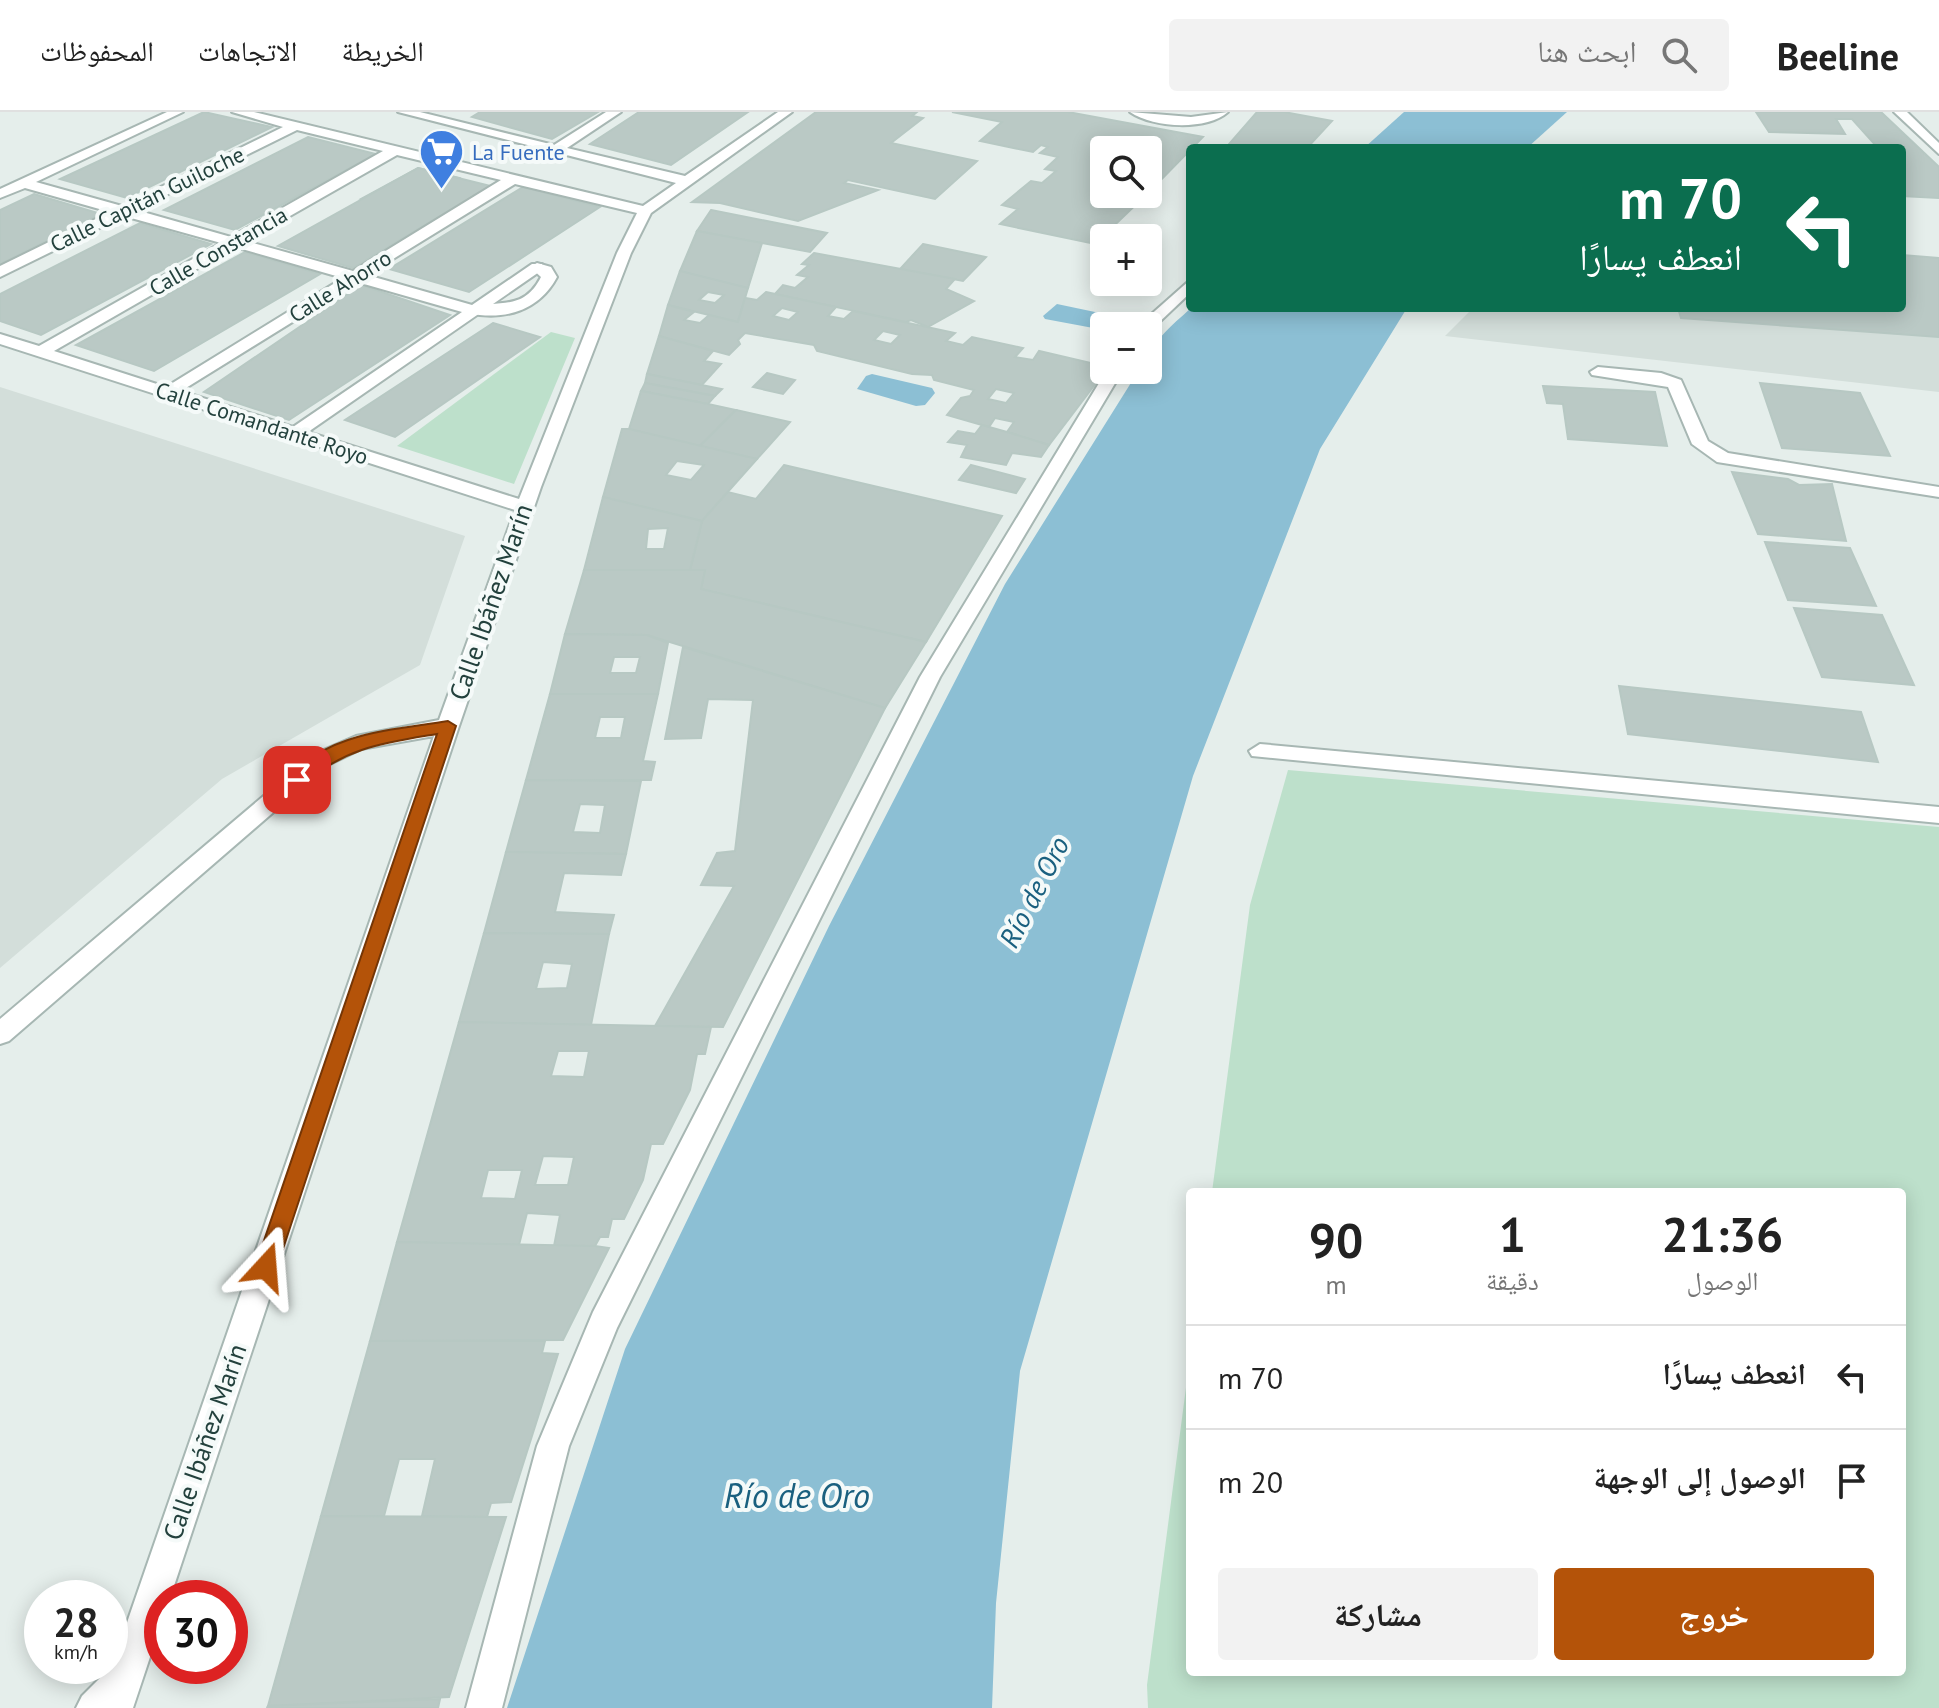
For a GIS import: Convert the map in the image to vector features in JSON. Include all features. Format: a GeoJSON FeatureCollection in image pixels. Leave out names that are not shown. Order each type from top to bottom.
{"type":"FeatureCollection","features":[{"type":"Feature","properties":{"kind":"street"},"geometry":{"type":"LineString","coordinates":[[0,194],[177,112]]}},
{"type":"Feature","properties":{"kind":"street"},"geometry":{"type":"LineString","coordinates":[[238,112],[645,211]]}},
{"type":"Feature","properties":{"kind":"street"},"geometry":{"type":"LineString","coordinates":[[404,112],[687,181]]}},
{"type":"Feature","properties":{"kind":"street"},"geometry":{"type":"LineString","coordinates":[[452,124],[473,112]]}},
{"type":"Feature","properties":{"kind":"street"},"geometry":{"type":"LineString","coordinates":[[556,149],[615,112]]}},
{"type":"Feature","properties":{"kind":"street","name":"Calle Ibáñez Marín"},"geometry":{"type":"LineString","coordinates":[[120,1692],[357,1003],[448,726],[525,507],[620,262],[645,211],[786,112]]}},
{"type":"Feature","properties":{"kind":"street"},"geometry":{"type":"LineString","coordinates":[[1136,112],[1187,122],[1210,120],[1222,112]]}},
{"type":"Feature","properties":{"kind":"street"},"geometry":{"type":"LineString","coordinates":[[1900,112],[1939,150]]}},
{"type":"Feature","properties":{"kind":"street","name":"Calle Capitán Guiloche"},"geometry":{"type":"LineString","coordinates":[[0,272],[295,126]]}},
{"type":"Feature","properties":{"kind":"street","name":"Calle Constancia"},"geometry":{"type":"LineString","coordinates":[[41,352],[395,150]]}},
{"type":"Feature","properties":{"kind":"street","name":"Calle Ahorro"},"geometry":{"type":"LineString","coordinates":[[167,393],[513,179]]}},
{"type":"Feature","properties":{"kind":"street"},"geometry":{"type":"LineString","coordinates":[[23,183],[473,310],[528,305],[541,296],[549,277],[546,270],[537,267],[473,310],[294,434]]}},
{"type":"Feature","properties":{"kind":"street"},"geometry":{"type":"LineString","coordinates":[[1161,312],[1186,289]]}},
{"type":"Feature","properties":{"kind":"street","name":"Calle Comandante Royo"},"geometry":{"type":"LineString","coordinates":[[0,339],[525,507]]}},
{"type":"Feature","properties":{"kind":"street"},"geometry":{"type":"LineString","coordinates":[[1598,372],[1661,378],[1675,384],[1701,444],[1723,458],[1939,492]]}},
{"type":"Feature","properties":{"kind":"street"},"geometry":{"type":"LineString","coordinates":[[484,1708],[553,1446],[604,1322],[930,677],[1107,384]]}},
{"type":"Feature","properties":{"kind":"street"},"geometry":{"type":"LineString","coordinates":[[0,1034],[320,760],[356,743],[448,726]]}},
{"type":"Feature","properties":{"kind":"street"},"geometry":{"type":"LineString","coordinates":[[1260,751],[1939,815]]}},
{"type":"Feature","properties":{"kind":"street"},"geometry":{"type":"LineString","coordinates":[[94,1708],[120,1692]]}},
{"type":"Feature","properties":{"kind":"shaded area"},"geometry":{"type":"Polygon","coordinates":[[[1906,255],[1939,258],[1939,392],[1445,336],[1469,312],[1906,312],[1906,255]]]}},
{"type":"Feature","properties":{"kind":"shaded area"},"geometry":{"type":"Polygon","coordinates":[[[0,387],[465,536],[420,665],[222,779],[0,968],[0,387]]]}},
{"type":"Feature","properties":{"kind":"green space"},"geometry":{"type":"Polygon","coordinates":[[[551,332],[575,338],[514,484],[397,446],[551,332]]]}},
{"type":"Feature","properties":{"kind":"green space"},"geometry":{"type":"Polygon","coordinates":[[[1288,770],[1939,827],[1939,1708],[1148,1708],[1147,1685],[1186,1388],[1186,1676],[1906,1676],[1906,1188],[1213,1188],[1250,905],[1288,770]]]}},
{"type":"Feature","properties":{"kind":"water"},"geometry":{"type":"Polygon","coordinates":[[[1404,112],[1567,112],[1531,144],[1368,144],[1404,112]]]}},
{"type":"Feature","properties":{"kind":"water"},"geometry":{"type":"Polygon","coordinates":[[[1057,304],[1095,312],[1090,312],[1090,327],[1045,319],[1043,316],[1057,304]]]}},
{"type":"Feature","properties":{"kind":"water","name":"Río de Oro"},"geometry":{"type":"Polygon","coordinates":[[[1187,312],[1405,312],[1320,449],[1193,776],[1020,1371],[996,1603],[992,1708],[507,1708],[625,1349],[829,926],[1005,584],[1130,384],[1162,384],[1162,337],[1187,312]]]}},
{"type":"Feature","properties":{"kind":"water"},"geometry":{"type":"Polygon","coordinates":[[[872,374],[932,388],[935,393],[925,405],[916,406],[857,389],[866,376],[872,374]]]}},
{"type":"Feature","properties":{"kind":"building"},"geometry":{"type":"Polygon","coordinates":[[[204,112],[272,127],[127,198],[60,179],[204,112]]]}},
{"type":"Feature","properties":{"kind":"building"},"geometry":{"type":"Polygon","coordinates":[[[480,112],[598,112],[552,139],[472,117],[480,112]]]}},
{"type":"Feature","properties":{"kind":"building"},"geometry":{"type":"Polygon","coordinates":[[[639,112],[748,112],[671,165],[590,144],[639,112]]]}},
{"type":"Feature","properties":{"kind":"building"},"geometry":{"type":"Polygon","coordinates":[[[816,112],[917,112],[912,116],[923,118],[891,143],[977,161],[935,199],[848,180],[844,183],[878,190],[798,221],[720,203],[692,202],[816,112]]]}},
{"type":"Feature","properties":{"kind":"building"},"geometry":{"type":"Polygon","coordinates":[[[952,112],[1068,112],[1203,137],[1196,144],[1186,144],[1186,154],[1162,179],[1162,136],[1090,136],[1090,208],[1132,208],[1116,224],[1090,224],[1090,243],[1000,224],[1018,209],[1002,205],[1031,181],[1042,183],[1056,171],[1045,169],[1058,157],[1040,153],[1048,147],[1041,145],[1033,152],[980,141],[1002,122],[952,112]]]}},
{"type":"Feature","properties":{"kind":"building"},"geometry":{"type":"Polygon","coordinates":[[[1257,112],[1284,112],[1332,121],[1311,144],[1229,144],[1257,112]]]}},
{"type":"Feature","properties":{"kind":"building"},"geometry":{"type":"Polygon","coordinates":[[[1756,112],[1881,112],[1939,167],[1939,198],[1906,196],[1906,144],[1874,144],[1852,119],[1836,119],[1845,134],[1769,132],[1756,112]]]}},
{"type":"Feature","properties":{"kind":"building"},"geometry":{"type":"Polygon","coordinates":[[[308,137],[376,154],[235,230],[164,210],[308,137]]]}},
{"type":"Feature","properties":{"kind":"building"},"geometry":{"type":"Polygon","coordinates":[[[418,168],[459,178],[405,212],[361,199],[418,168]]]}},
{"type":"Feature","properties":{"kind":"building"},"geometry":{"type":"Polygon","coordinates":[[[418,168],[490,186],[353,268],[278,246],[418,168]]]}},
{"type":"Feature","properties":{"kind":"building"},"geometry":{"type":"Polygon","coordinates":[[[523,187],[600,207],[469,292],[389,269],[523,187]]]}},
{"type":"Feature","properties":{"kind":"building"},"geometry":{"type":"Polygon","coordinates":[[[34,194],[101,214],[0,264],[0,210],[34,194]]]}},
{"type":"Feature","properties":{"kind":"building"},"geometry":{"type":"Polygon","coordinates":[[[711,210],[827,233],[810,252],[697,231],[711,210]]]}},
{"type":"Feature","properties":{"kind":"building"},"geometry":{"type":"Polygon","coordinates":[[[140,223],[211,244],[41,335],[0,321],[0,294],[140,223]]]}},
{"type":"Feature","properties":{"kind":"building"},"geometry":{"type":"Polygon","coordinates":[[[697,231],[762,243],[748,288],[680,271],[697,231]]]}},
{"type":"Feature","properties":{"kind":"building"},"geometry":{"type":"Polygon","coordinates":[[[923,244],[986,257],[963,281],[900,269],[923,244]]]}},
{"type":"Feature","properties":{"kind":"building"},"geometry":{"type":"Polygon","coordinates":[[[245,252],[320,274],[154,371],[76,345],[245,252]]]}},
{"type":"Feature","properties":{"kind":"building"},"geometry":{"type":"Polygon","coordinates":[[[814,253],[955,279],[946,289],[974,301],[928,327],[911,320],[906,322],[775,294],[783,285],[795,288],[808,277],[797,275],[809,265],[802,264],[814,253]]]}},
{"type":"Feature","properties":{"kind":"building"},"geometry":{"type":"Polygon","coordinates":[[[1906,255],[1939,258],[1939,337],[1681,318],[1679,312],[1906,312],[1906,255]]]}},
{"type":"Feature","properties":{"kind":"building"},"geometry":{"type":"Polygon","coordinates":[[[680,271],[748,288],[738,322],[668,305],[680,271]],[[708,292],[699,300],[715,303],[724,295],[708,292]]]}},
{"type":"Feature","properties":{"kind":"building"},"geometry":{"type":"Polygon","coordinates":[[[361,285],[450,315],[289,420],[204,392],[361,285]]]}},
{"type":"Feature","properties":{"kind":"building"},"geometry":{"type":"Polygon","coordinates":[[[766,292],[836,307],[828,316],[844,319],[853,311],[955,333],[946,341],[963,345],[972,337],[1023,348],[1015,357],[1033,360],[1039,351],[1090,363],[1090,384],[1095,384],[1049,445],[1007,432],[1014,422],[995,418],[989,427],[947,415],[961,398],[970,396],[974,390],[934,380],[932,375],[912,374],[817,351],[814,345],[745,333],[738,340],[740,344],[729,355],[659,336],[668,305],[694,312],[684,320],[700,323],[709,315],[738,322],[745,298],[757,300],[766,292]],[[782,308],[773,316],[789,320],[798,312],[782,308]],[[883,331],[874,340],[891,344],[900,335],[883,331]],[[996,389],[988,399],[1006,403],[1014,393],[996,389]]]}},
{"type":"Feature","properties":{"kind":"building"},"geometry":{"type":"Polygon","coordinates":[[[493,323],[540,337],[395,437],[345,420],[493,323]]]}},
{"type":"Feature","properties":{"kind":"building"},"geometry":{"type":"Polygon","coordinates":[[[659,336],[713,351],[704,361],[721,364],[702,385],[647,374],[659,336]]]}},
{"type":"Feature","properties":{"kind":"building"},"geometry":{"type":"Polygon","coordinates":[[[767,373],[795,380],[783,394],[753,387],[767,373]]]}},
{"type":"Feature","properties":{"kind":"building"},"geometry":{"type":"Polygon","coordinates":[[[647,374],[722,389],[715,396],[645,383],[647,374]]]}},
{"type":"Feature","properties":{"kind":"building"},"geometry":{"type":"Polygon","coordinates":[[[645,383],[715,396],[708,404],[641,391],[645,383]]]}},
{"type":"Feature","properties":{"kind":"building"},"geometry":{"type":"Polygon","coordinates":[[[1760,383],[1860,393],[1890,456],[1782,448],[1760,383]]]}},
{"type":"Feature","properties":{"kind":"building"},"geometry":{"type":"Polygon","coordinates":[[[1543,386],[1655,392],[1667,446],[1568,439],[1563,404],[1547,403],[1543,386]]]}},
{"type":"Feature","properties":{"kind":"building"},"geometry":{"type":"Polygon","coordinates":[[[641,391],[736,410],[700,446],[629,429],[641,391]]]}},
{"type":"Feature","properties":{"kind":"building"},"geometry":{"type":"Polygon","coordinates":[[[736,410],[790,422],[757,459],[700,446],[736,410]]]}},
{"type":"Feature","properties":{"kind":"building"},"geometry":{"type":"Polygon","coordinates":[[[982,425],[1049,445],[1041,457],[1012,453],[1006,465],[961,457],[967,445],[948,442],[958,431],[975,434],[982,425]]]}},
{"type":"Feature","properties":{"kind":"building"},"geometry":{"type":"Polygon","coordinates":[[[622,429],[757,459],[702,521],[603,497],[622,429]],[[677,461],[666,475],[691,480],[704,465],[677,461]]]}},
{"type":"Feature","properties":{"kind":"building"},"geometry":{"type":"Polygon","coordinates":[[[784,465],[1002,516],[926,642],[701,589],[705,570],[690,570],[702,521],[728,492],[756,499],[784,465]]]}},
{"type":"Feature","properties":{"kind":"building"},"geometry":{"type":"Polygon","coordinates":[[[971,465],[1025,479],[1016,493],[959,480],[971,465]]]}},
{"type":"Feature","properties":{"kind":"building"},"geometry":{"type":"Polygon","coordinates":[[[1732,472],[1788,479],[1799,485],[1832,484],[1846,541],[1758,534],[1732,472]]]}},
{"type":"Feature","properties":{"kind":"building"},"geometry":{"type":"Polygon","coordinates":[[[603,497],[702,521],[690,570],[584,570],[603,497]],[[668,528],[648,529],[646,549],[664,549],[668,528]]]}},
{"type":"Feature","properties":{"kind":"building"},"geometry":{"type":"Polygon","coordinates":[[[1765,542],[1850,548],[1876,606],[1788,600],[1765,542]]]}},
{"type":"Feature","properties":{"kind":"building"},"geometry":{"type":"Polygon","coordinates":[[[584,570],[705,570],[701,589],[926,642],[885,708],[647,635],[565,634],[584,570]]]}},
{"type":"Feature","properties":{"kind":"building"},"geometry":{"type":"Polygon","coordinates":[[[1794,608],[1882,615],[1914,685],[1822,677],[1794,608]]]}},
{"type":"Feature","properties":{"kind":"building"},"geometry":{"type":"Polygon","coordinates":[[[565,634],[647,635],[668,643],[658,694],[550,694],[565,634]],[[614,657],[610,673],[636,673],[640,657],[614,657]]]}},
{"type":"Feature","properties":{"kind":"building"},"geometry":{"type":"Polygon","coordinates":[[[683,647],[885,708],[723,1027],[655,1026],[734,886],[701,885],[717,853],[735,851],[753,700],[708,699],[701,738],[665,739],[683,647]]]}},
{"type":"Feature","properties":{"kind":"building"},"geometry":{"type":"Polygon","coordinates":[[[1619,686],[1861,712],[1878,762],[1628,734],[1619,686]]]}},
{"type":"Feature","properties":{"kind":"building"},"geometry":{"type":"Polygon","coordinates":[[[550,694],[658,694],[643,761],[655,762],[651,780],[526,780],[550,694]],[[600,717],[595,738],[621,738],[625,717],[600,717]]]}},
{"type":"Feature","properties":{"kind":"building"},"geometry":{"type":"Polygon","coordinates":[[[526,780],[641,781],[626,854],[506,852],[526,780]],[[580,804],[573,832],[600,833],[605,805],[580,804]]]}},
{"type":"Feature","properties":{"kind":"building"},"geometry":{"type":"Polygon","coordinates":[[[506,852],[626,854],[621,875],[564,873],[555,912],[614,915],[609,934],[484,933],[506,852]]]}},
{"type":"Feature","properties":{"kind":"building"},"geometry":{"type":"Polygon","coordinates":[[[484,933],[609,934],[591,1025],[459,1022],[484,933]],[[543,962],[536,989],[567,988],[572,964],[543,962]]]}},
{"type":"Feature","properties":{"kind":"building"},"geometry":{"type":"Polygon","coordinates":[[[459,1022],[711,1027],[705,1054],[697,1054],[690,1090],[663,1144],[651,1144],[643,1180],[624,1219],[612,1219],[608,1237],[600,1237],[595,1246],[554,1246],[560,1215],[527,1213],[519,1245],[397,1242],[459,1022]],[[558,1051],[551,1076],[584,1077],[589,1051],[558,1051]],[[543,1156],[535,1185],[568,1185],[574,1157],[543,1156]],[[488,1170],[481,1198],[515,1199],[522,1170],[488,1170]]]}},
{"type":"Feature","properties":{"kind":"building"},"geometry":{"type":"Polygon","coordinates":[[[397,1242],[609,1248],[563,1340],[370,1341],[397,1242]]]}},
{"type":"Feature","properties":{"kind":"building"},"geometry":{"type":"Polygon","coordinates":[[[370,1341],[545,1341],[542,1353],[558,1354],[511,1502],[491,1503],[487,1517],[422,1516],[435,1459],[399,1459],[384,1516],[321,1516],[370,1341]]]}},
{"type":"Feature","properties":{"kind":"building"},"geometry":{"type":"Polygon","coordinates":[[[321,1516],[506,1517],[449,1697],[268,1706],[321,1516]]]}},
{"type":"Feature","properties":{"kind":"building"},"geometry":{"type":"Polygon","coordinates":[[[440,1699],[438,1708],[267,1708],[268,1706],[440,1699]]]}},
{"type":"Feature","properties":{"kind":"place","name":"La Fuente"},"geometry":{"type":"Point","coordinates":[441,191]}},
{"type":"Feature","properties":{"kind":"route"},"geometry":{"type":"LineString","coordinates":[[266,1267],[448,726],[356,743],[320,760],[297,780]]}}]}
